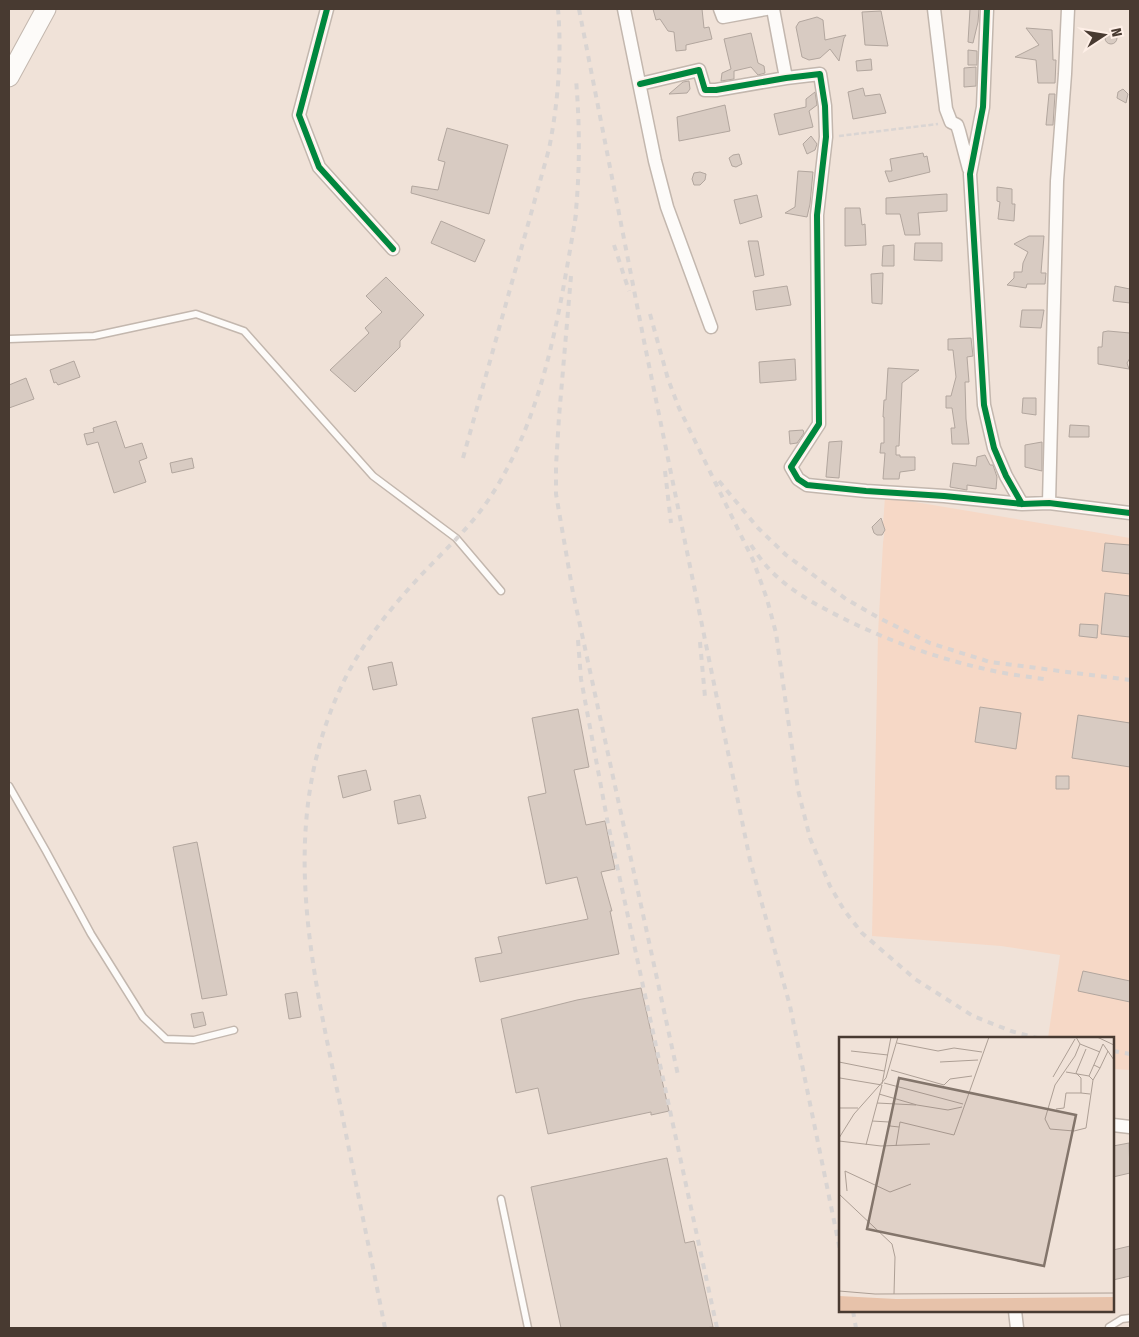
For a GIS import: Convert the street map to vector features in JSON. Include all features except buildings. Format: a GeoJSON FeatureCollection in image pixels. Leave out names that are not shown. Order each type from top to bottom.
{"type":"FeatureCollection","features":[{"type":"Feature","properties":{"kind":"main road"},"geometry":{"type":"LineString","coordinates":[[9,77],[46,9]]}},
{"type":"Feature","properties":{"kind":"street"},"geometry":{"type":"LineString","coordinates":[[327,9],[299,115],[319,167],[393,248]]}},
{"type":"Feature","properties":{"kind":"street"},"geometry":{"type":"LineString","coordinates":[[624,9],[655,161],[667,207],[711,326]]}},
{"type":"Feature","properties":{"kind":"street"},"geometry":{"type":"LineString","coordinates":[[720,9],[722,17],[766,9]]}},
{"type":"Feature","properties":{"kind":"street"},"geometry":{"type":"LineString","coordinates":[[773,9],[786,78]]}},
{"type":"Feature","properties":{"kind":"street"},"geometry":{"type":"LineString","coordinates":[[934,9],[946,109],[952,122],[957,125],[970,174],[984,405],[997,455],[1006,476],[1022,504]]}},
{"type":"Feature","properties":{"kind":"street"},"geometry":{"type":"LineString","coordinates":[[970,174],[983,107],[987,9]]}},
{"type":"Feature","properties":{"kind":"street"},"geometry":{"type":"LineString","coordinates":[[1049,503],[1057,181],[1068,9]]}},
{"type":"Feature","properties":{"kind":"street"},"geometry":{"type":"LineString","coordinates":[[640,84],[699,70],[705,90],[716,90],[820,74],[825,106],[826,137],[817,215],[819,424],[791,467],[798,478],[807,485],[866,492],[944,496],[1022,504],[1049,503],[1130,513]]}},
{"type":"Feature","properties":{"kind":"street"},"geometry":{"type":"LineString","coordinates":[[1114,1124],[1130,1126]]}},
{"type":"Feature","properties":{"kind":"street"},"geometry":{"type":"LineString","coordinates":[[1015,1312],[1017,1328]]}},
{"type":"Feature","properties":{"kind":"lane"},"geometry":{"type":"LineString","coordinates":[[9,339],[94,336],[196,314],[244,331],[373,476],[456,538],[501,591]]}},
{"type":"Feature","properties":{"kind":"lane"},"geometry":{"type":"LineString","coordinates":[[9,786],[90,934],[143,1017],[166,1039],[194,1040],[234,1030]]}},
{"type":"Feature","properties":{"kind":"lane"},"geometry":{"type":"LineString","coordinates":[[501,1199],[528,1328]]}},
{"type":"Feature","properties":{"kind":"lane"},"geometry":{"type":"LineString","coordinates":[[1109,1328],[1122,1319],[1130,1318]]}},
{"type":"Feature","properties":{"kind":"path"},"geometry":{"type":"LineString","coordinates":[[826,137],[952,122]]}},
{"type":"Feature","properties":{"kind":"shaded area"},"geometry":{"type":"Polygon","coordinates":[[[885,497],[1130,538],[1130,1070],[1114,1069],[1114,1037],[1048,1037],[1060,955],[1001,946],[872,936],[878,634],[885,528],[883,525],[885,497]]]}},
{"type":"Feature","properties":{"kind":"railway"},"geometry":{"type":"LineString","coordinates":[[463,458],[549,149],[558,79],[560,44],[558,9]]}},
{"type":"Feature","properties":{"kind":"railway"},"geometry":{"type":"LineString","coordinates":[[579,9],[644,341],[750,860],[790,1006],[839,1245]]}},
{"type":"Feature","properties":{"kind":"railway"},"geometry":{"type":"LineString","coordinates":[[575,221],[579,150],[576,79]]}},
{"type":"Feature","properties":{"kind":"railway"},"geometry":{"type":"LineString","coordinates":[[385,1328],[328,1047],[310,943],[306,892],[305,840],[310,789],[322,738],[341,687],[358,656],[378,626],[401,598],[482,509],[508,467],[524,433],[537,398],[556,326],[576,215]]}},
{"type":"Feature","properties":{"kind":"railway"},"geometry":{"type":"LineString","coordinates":[[614,245],[629,291]]}},
{"type":"Feature","properties":{"kind":"railway"},"geometry":{"type":"LineString","coordinates":[[571,276],[559,417],[556,494],[573,593],[678,1075]]}},
{"type":"Feature","properties":{"kind":"railway"},"geometry":{"type":"LineString","coordinates":[[650,314],[668,379],[679,408],[753,560],[767,599],[776,633],[798,790],[810,838],[830,886],[844,910],[862,933],[915,979],[973,1016],[1011,1031],[1033,1037]]}},
{"type":"Feature","properties":{"kind":"railway"},"geometry":{"type":"LineString","coordinates":[[665,471],[671,523]]}},
{"type":"Feature","properties":{"kind":"railway"},"geometry":{"type":"LineString","coordinates":[[719,481],[758,528],[786,555],[846,599],[879,618],[930,643],[990,662],[1130,680]]}},
{"type":"Feature","properties":{"kind":"railway"},"geometry":{"type":"LineString","coordinates":[[751,545],[769,569],[790,588],[846,620],[888,639],[954,661],[999,672],[1044,679]]}},
{"type":"Feature","properties":{"kind":"railway"},"geometry":{"type":"LineString","coordinates":[[578,640],[581,679],[608,824],[717,1328]]}},
{"type":"Feature","properties":{"kind":"railway"},"geometry":{"type":"LineString","coordinates":[[700,642],[705,697]]}},
{"type":"Feature","properties":{"kind":"railway"},"geometry":{"type":"LineString","coordinates":[[1114,1051],[1130,1054]]}},
{"type":"Feature","properties":{"kind":"railway"},"geometry":{"type":"LineString","coordinates":[[853,1312],[856,1328]]}},
{"type":"Feature","properties":{"kind":"cycle path"},"geometry":{"type":"LineString","coordinates":[[327,9],[299,115],[319,167],[393,249]]}},
{"type":"Feature","properties":{"kind":"cycle path"},"geometry":{"type":"LineString","coordinates":[[987,9],[983,107],[970,174],[984,405],[994,448],[1006,476],[1022,504]]}},
{"type":"Feature","properties":{"kind":"cycle path"},"geometry":{"type":"LineString","coordinates":[[640,84],[699,70],[705,90],[716,90],[820,74],[825,106],[826,137],[817,215],[819,424],[791,467],[798,479],[807,485],[1022,504],[1049,503],[1130,513]]}}]}
